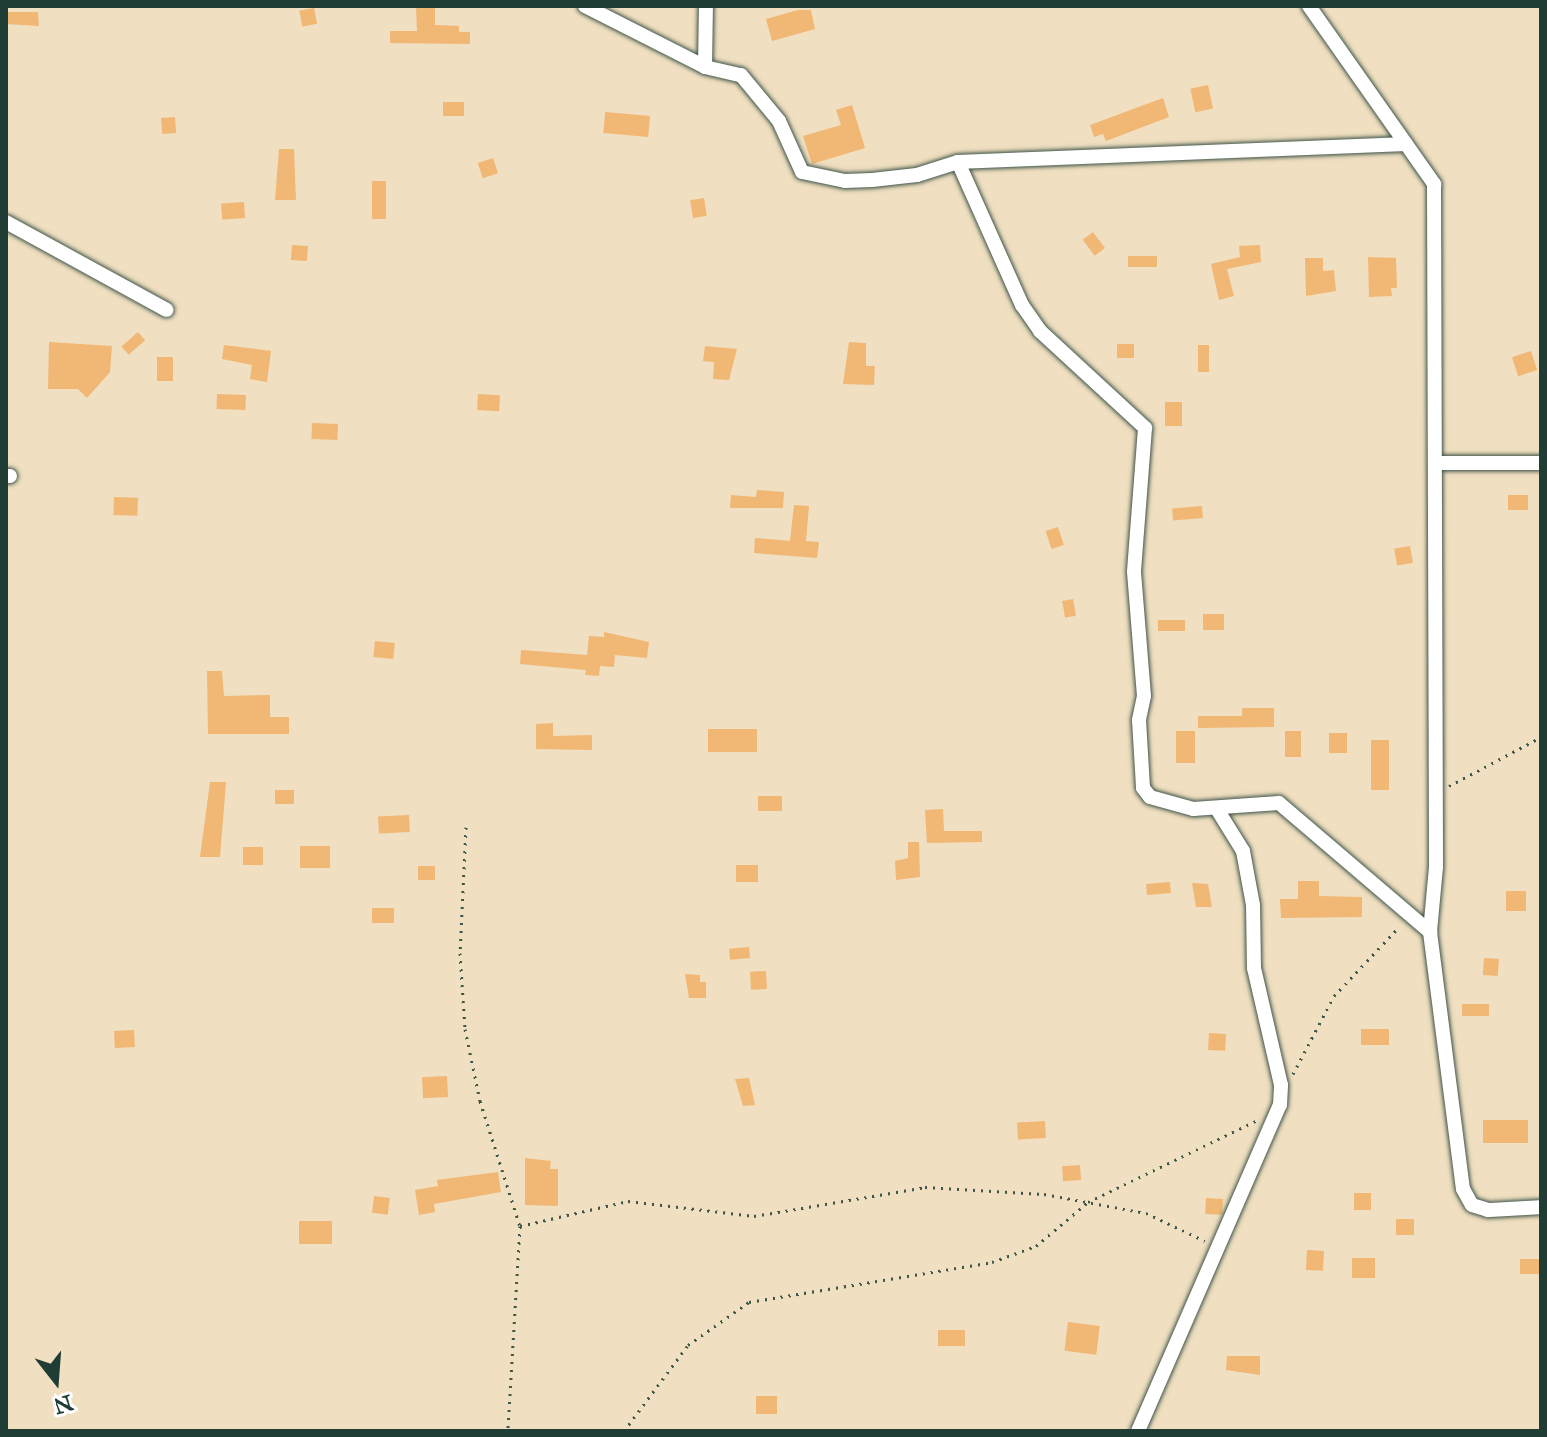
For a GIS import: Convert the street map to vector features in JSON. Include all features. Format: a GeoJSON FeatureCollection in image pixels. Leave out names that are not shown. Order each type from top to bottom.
{"type":"FeatureCollection","features":[{"type":"Feature","properties":{"kind":"street"},"geometry":{"type":"LineString","coordinates":[[585,6],[705,67],[741,75],[760,92],[802,172],[872,180],[917,175],[958,162],[1406,144]]}},
{"type":"Feature","properties":{"kind":"street"},"geometry":{"type":"LineString","coordinates":[[705,67],[706,6]]}},
{"type":"Feature","properties":{"kind":"street"},"geometry":{"type":"LineString","coordinates":[[1309,6],[1434,184],[1435,794],[1430,932],[1463,1189],[1472,1205],[1488,1210],[1541,1207]]}},
{"type":"Feature","properties":{"kind":"street"},"geometry":{"type":"LineString","coordinates":[[958,162],[1022,305],[1040,331],[1145,428],[1134,572],[1144,696],[1139,720],[1143,788],[1150,797],[1217,809],[1279,803],[1430,932]]}},
{"type":"Feature","properties":{"kind":"street"},"geometry":{"type":"LineString","coordinates":[[6,222],[167,310]]}},
{"type":"Feature","properties":{"kind":"street"},"geometry":{"type":"LineString","coordinates":[[1435,463],[1541,463]]}},
{"type":"Feature","properties":{"kind":"street"},"geometry":{"type":"LineString","coordinates":[[1138,1431],[1280,1105],[1281,1085],[1254,968],[1253,905],[1243,851],[1217,809]]}},
{"type":"Feature","properties":{"kind":"path"},"geometry":{"type":"LineString","coordinates":[[1435,794],[1541,737]]}},
{"type":"Feature","properties":{"kind":"path"},"geometry":{"type":"LineString","coordinates":[[466,827],[460,953],[465,1029],[480,1101],[520,1226],[508,1431]]}},
{"type":"Feature","properties":{"kind":"path"},"geometry":{"type":"LineString","coordinates":[[1291,1079],[1334,996],[1410,915]]}},
{"type":"Feature","properties":{"kind":"path"},"geometry":{"type":"LineString","coordinates":[[624,1431],[688,1345],[749,1302],[992,1262],[1036,1246],[1088,1202],[1182,1160],[1280,1105]]}},
{"type":"Feature","properties":{"kind":"path"},"geometry":{"type":"LineString","coordinates":[[520,1226],[628,1201],[754,1216],[925,1187],[1088,1202],[1146,1213],[1216,1246]]}},
{"type":"Feature","properties":{"kind":"building"},"geometry":{"type":"Polygon","coordinates":[[[416,6],[435,6],[435,25],[459,26],[459,32],[470,32],[470,44],[390,43],[390,31],[417,31],[416,6]]]}},
{"type":"Feature","properties":{"kind":"building"},"geometry":{"type":"Polygon","coordinates":[[[314,8],[317,24],[302,27],[299,11],[314,8]]]}},
{"type":"Feature","properties":{"kind":"building"},"geometry":{"type":"Polygon","coordinates":[[[798,10],[811,10],[815,29],[772,41],[766,19],[798,10]]]}},
{"type":"Feature","properties":{"kind":"building"},"geometry":{"type":"Polygon","coordinates":[[[6,12],[38,12],[39,26],[6,24],[6,12]]]}},
{"type":"Feature","properties":{"kind":"building"},"geometry":{"type":"Polygon","coordinates":[[[1208,85],[1213,108],[1195,112],[1190,89],[1208,85]]]}},
{"type":"Feature","properties":{"kind":"building"},"geometry":{"type":"Polygon","coordinates":[[[1163,98],[1169,117],[1106,141],[1103,134],[1094,137],[1090,125],[1163,98]]]}},
{"type":"Feature","properties":{"kind":"building"},"geometry":{"type":"Polygon","coordinates":[[[443,102],[464,102],[464,116],[443,116],[443,102]]]}},
{"type":"Feature","properties":{"kind":"building"},"geometry":{"type":"Polygon","coordinates":[[[852,105],[865,148],[812,164],[803,136],[841,125],[836,110],[852,105]]]}},
{"type":"Feature","properties":{"kind":"building"},"geometry":{"type":"Polygon","coordinates":[[[605,112],[650,116],[648,137],[603,133],[605,112]]]}},
{"type":"Feature","properties":{"kind":"building"},"geometry":{"type":"Polygon","coordinates":[[[175,117],[176,133],[162,134],[161,118],[175,117]]]}},
{"type":"Feature","properties":{"kind":"building"},"geometry":{"type":"Polygon","coordinates":[[[279,149],[294,149],[296,200],[275,200],[279,149]]]}},
{"type":"Feature","properties":{"kind":"building"},"geometry":{"type":"Polygon","coordinates":[[[493,158],[498,173],[483,178],[478,163],[493,158]]]}},
{"type":"Feature","properties":{"kind":"building"},"geometry":{"type":"Polygon","coordinates":[[[372,181],[386,181],[386,219],[372,219],[372,181]]]}},
{"type":"Feature","properties":{"kind":"building"},"geometry":{"type":"Polygon","coordinates":[[[704,198],[707,216],[693,218],[690,200],[704,198]]]}},
{"type":"Feature","properties":{"kind":"building"},"geometry":{"type":"Polygon","coordinates":[[[244,202],[245,218],[222,220],[221,204],[244,202]]]}},
{"type":"Feature","properties":{"kind":"building"},"geometry":{"type":"Polygon","coordinates":[[[1093,232],[1105,248],[1095,256],[1083,240],[1093,232]]]}},
{"type":"Feature","properties":{"kind":"building"},"geometry":{"type":"Polygon","coordinates":[[[292,245],[308,246],[307,261],[291,260],[292,245]]]}},
{"type":"Feature","properties":{"kind":"building"},"geometry":{"type":"Polygon","coordinates":[[[1260,245],[1261,262],[1227,269],[1234,296],[1219,300],[1211,264],[1240,257],[1239,246],[1260,245]]]}},
{"type":"Feature","properties":{"kind":"building"},"geometry":{"type":"Polygon","coordinates":[[[1128,256],[1157,256],[1157,267],[1128,267],[1128,256]]]}},
{"type":"Feature","properties":{"kind":"building"},"geometry":{"type":"Polygon","coordinates":[[[1368,257],[1396,258],[1397,288],[1391,288],[1392,296],[1369,297],[1368,257]]]}},
{"type":"Feature","properties":{"kind":"building"},"geometry":{"type":"Polygon","coordinates":[[[1305,258],[1323,258],[1323,271],[1334,270],[1336,291],[1306,296],[1305,258]]]}},
{"type":"Feature","properties":{"kind":"building"},"geometry":{"type":"Polygon","coordinates":[[[138,332],[145,340],[129,355],[121,346],[138,332]]]}},
{"type":"Feature","properties":{"kind":"building"},"geometry":{"type":"Polygon","coordinates":[[[49,342],[112,346],[110,372],[87,398],[78,389],[48,389],[49,342]]]}},
{"type":"Feature","properties":{"kind":"building"},"geometry":{"type":"Polygon","coordinates":[[[849,342],[866,343],[866,366],[875,366],[874,385],[843,384],[849,342]]]}},
{"type":"Feature","properties":{"kind":"building"},"geometry":{"type":"Polygon","coordinates":[[[1117,344],[1134,344],[1134,358],[1117,358],[1117,344]]]}},
{"type":"Feature","properties":{"kind":"building"},"geometry":{"type":"Polygon","coordinates":[[[224,345],[271,351],[267,382],[250,379],[252,365],[222,359],[224,345]]]}},
{"type":"Feature","properties":{"kind":"building"},"geometry":{"type":"Polygon","coordinates":[[[1198,345],[1209,345],[1209,372],[1198,372],[1198,345]]]}},
{"type":"Feature","properties":{"kind":"building"},"geometry":{"type":"Polygon","coordinates":[[[705,346],[737,349],[729,380],[713,379],[714,362],[703,361],[705,346]]]}},
{"type":"Feature","properties":{"kind":"building"},"geometry":{"type":"Polygon","coordinates":[[[1531,351],[1537,370],[1518,376],[1512,357],[1531,351]]]}},
{"type":"Feature","properties":{"kind":"building"},"geometry":{"type":"Polygon","coordinates":[[[157,357],[173,357],[173,381],[157,381],[157,357]]]}},
{"type":"Feature","properties":{"kind":"building"},"geometry":{"type":"Polygon","coordinates":[[[217,394],[246,395],[245,410],[216,409],[217,394]]]}},
{"type":"Feature","properties":{"kind":"building"},"geometry":{"type":"Polygon","coordinates":[[[478,394],[500,395],[499,411],[477,410],[478,394]]]}},
{"type":"Feature","properties":{"kind":"building"},"geometry":{"type":"Polygon","coordinates":[[[1165,402],[1182,402],[1182,426],[1165,426],[1165,402]]]}},
{"type":"Feature","properties":{"kind":"building"},"geometry":{"type":"Polygon","coordinates":[[[312,423],[338,424],[337,440],[311,439],[312,423]]]}},
{"type":"Feature","properties":{"kind":"building"},"geometry":{"type":"Polygon","coordinates":[[[757,490],[784,492],[783,508],[730,508],[731,495],[756,497],[757,490]]]}},
{"type":"Feature","properties":{"kind":"building"},"geometry":{"type":"Polygon","coordinates":[[[1508,495],[1528,495],[1528,510],[1508,510],[1508,495]]]}},
{"type":"Feature","properties":{"kind":"building"},"geometry":{"type":"Polygon","coordinates":[[[114,497],[138,498],[137,516],[113,515],[114,497]]]}},
{"type":"Feature","properties":{"kind":"building"},"geometry":{"type":"Polygon","coordinates":[[[794,505],[809,506],[806,541],[819,542],[817,558],[754,553],[755,538],[790,541],[794,505]]]}},
{"type":"Feature","properties":{"kind":"building"},"geometry":{"type":"Polygon","coordinates":[[[1202,506],[1203,518],[1173,521],[1172,509],[1202,506]]]}},
{"type":"Feature","properties":{"kind":"building"},"geometry":{"type":"Polygon","coordinates":[[[1058,527],[1064,545],[1052,549],[1046,531],[1058,527]]]}},
{"type":"Feature","properties":{"kind":"building"},"geometry":{"type":"Polygon","coordinates":[[[1410,546],[1413,563],[1397,566],[1394,549],[1410,546]]]}},
{"type":"Feature","properties":{"kind":"building"},"geometry":{"type":"Polygon","coordinates":[[[1073,599],[1076,616],[1065,618],[1062,601],[1073,599]]]}},
{"type":"Feature","properties":{"kind":"building"},"geometry":{"type":"Polygon","coordinates":[[[1203,614],[1224,614],[1224,630],[1203,630],[1203,614]]]}},
{"type":"Feature","properties":{"kind":"building"},"geometry":{"type":"Polygon","coordinates":[[[1158,620],[1185,620],[1185,631],[1158,631],[1158,620]]]}},
{"type":"Feature","properties":{"kind":"building"},"geometry":{"type":"Polygon","coordinates":[[[604,632],[649,642],[647,658],[615,655],[614,667],[600,666],[599,676],[585,675],[586,670],[520,664],[521,650],[587,655],[589,636],[604,637],[604,632]]]}},
{"type":"Feature","properties":{"kind":"building"},"geometry":{"type":"Polygon","coordinates":[[[375,641],[395,643],[393,659],[373,657],[375,641]]]}},
{"type":"Feature","properties":{"kind":"building"},"geometry":{"type":"Polygon","coordinates":[[[207,671],[222,671],[224,696],[270,695],[270,717],[289,717],[289,734],[208,734],[207,671]]]}},
{"type":"Feature","properties":{"kind":"building"},"geometry":{"type":"Polygon","coordinates":[[[1242,708],[1274,708],[1274,727],[1198,728],[1198,716],[1242,716],[1242,708]]]}},
{"type":"Feature","properties":{"kind":"building"},"geometry":{"type":"Polygon","coordinates":[[[553,723],[553,736],[592,735],[592,750],[536,749],[536,724],[553,723]]]}},
{"type":"Feature","properties":{"kind":"building"},"geometry":{"type":"Polygon","coordinates":[[[708,729],[757,729],[757,752],[708,752],[708,729]]]}},
{"type":"Feature","properties":{"kind":"building"},"geometry":{"type":"Polygon","coordinates":[[[1176,731],[1195,731],[1195,763],[1176,763],[1176,731]]]}},
{"type":"Feature","properties":{"kind":"building"},"geometry":{"type":"Polygon","coordinates":[[[1285,731],[1301,731],[1301,757],[1285,757],[1285,731]]]}},
{"type":"Feature","properties":{"kind":"building"},"geometry":{"type":"Polygon","coordinates":[[[1329,733],[1347,733],[1347,753],[1329,753],[1329,733]]]}},
{"type":"Feature","properties":{"kind":"building"},"geometry":{"type":"Polygon","coordinates":[[[1371,740],[1389,740],[1389,790],[1371,790],[1371,740]]]}},
{"type":"Feature","properties":{"kind":"building"},"geometry":{"type":"Polygon","coordinates":[[[210,782],[226,782],[220,857],[200,857],[210,782]]]}},
{"type":"Feature","properties":{"kind":"building"},"geometry":{"type":"Polygon","coordinates":[[[275,790],[294,790],[294,804],[275,804],[275,790]]]}},
{"type":"Feature","properties":{"kind":"building"},"geometry":{"type":"Polygon","coordinates":[[[758,796],[782,796],[782,811],[758,811],[758,796]]]}},
{"type":"Feature","properties":{"kind":"building"},"geometry":{"type":"Polygon","coordinates":[[[943,809],[944,831],[982,831],[982,842],[927,843],[925,810],[943,809]]]}},
{"type":"Feature","properties":{"kind":"building"},"geometry":{"type":"Polygon","coordinates":[[[409,815],[410,832],[379,834],[378,817],[409,815]]]}},
{"type":"Feature","properties":{"kind":"building"},"geometry":{"type":"Polygon","coordinates":[[[908,842],[919,842],[920,877],[896,880],[895,861],[908,858],[908,842]]]}},
{"type":"Feature","properties":{"kind":"building"},"geometry":{"type":"Polygon","coordinates":[[[300,846],[330,846],[330,868],[300,868],[300,846]]]}},
{"type":"Feature","properties":{"kind":"building"},"geometry":{"type":"Polygon","coordinates":[[[243,847],[263,847],[263,865],[243,865],[243,847]]]}},
{"type":"Feature","properties":{"kind":"building"},"geometry":{"type":"Polygon","coordinates":[[[736,865],[758,865],[758,882],[736,882],[736,865]]]}},
{"type":"Feature","properties":{"kind":"building"},"geometry":{"type":"Polygon","coordinates":[[[418,866],[435,866],[435,880],[418,880],[418,866]]]}},
{"type":"Feature","properties":{"kind":"building"},"geometry":{"type":"Polygon","coordinates":[[[1298,881],[1319,881],[1319,896],[1362,897],[1362,917],[1281,918],[1280,899],[1298,899],[1298,881]]]}},
{"type":"Feature","properties":{"kind":"building"},"geometry":{"type":"Polygon","coordinates":[[[1170,882],[1171,893],[1147,895],[1146,884],[1170,882]]]}},
{"type":"Feature","properties":{"kind":"building"},"geometry":{"type":"Polygon","coordinates":[[[1192,883],[1208,884],[1212,907],[1196,907],[1192,883]]]}},
{"type":"Feature","properties":{"kind":"building"},"geometry":{"type":"Polygon","coordinates":[[[1506,891],[1526,891],[1526,911],[1506,911],[1506,891]]]}},
{"type":"Feature","properties":{"kind":"building"},"geometry":{"type":"Polygon","coordinates":[[[372,908],[394,908],[394,923],[372,923],[372,908]]]}},
{"type":"Feature","properties":{"kind":"building"},"geometry":{"type":"Polygon","coordinates":[[[749,947],[750,958],[730,960],[729,949],[749,947]]]}},
{"type":"Feature","properties":{"kind":"building"},"geometry":{"type":"Polygon","coordinates":[[[1484,958],[1499,959],[1498,976],[1483,975],[1484,958]]]}},
{"type":"Feature","properties":{"kind":"building"},"geometry":{"type":"Polygon","coordinates":[[[766,971],[767,989],[751,990],[750,972],[766,971]]]}},
{"type":"Feature","properties":{"kind":"building"},"geometry":{"type":"Polygon","coordinates":[[[685,974],[700,975],[700,982],[706,982],[706,998],[689,998],[685,974]]]}},
{"type":"Feature","properties":{"kind":"building"},"geometry":{"type":"Polygon","coordinates":[[[1462,1004],[1489,1004],[1489,1016],[1462,1016],[1462,1004]]]}},
{"type":"Feature","properties":{"kind":"building"},"geometry":{"type":"Polygon","coordinates":[[[1361,1029],[1389,1029],[1389,1045],[1361,1045],[1361,1029]]]}},
{"type":"Feature","properties":{"kind":"building"},"geometry":{"type":"Polygon","coordinates":[[[134,1030],[135,1047],[115,1048],[114,1031],[134,1030]]]}},
{"type":"Feature","properties":{"kind":"building"},"geometry":{"type":"Polygon","coordinates":[[[1209,1033],[1226,1034],[1225,1051],[1208,1050],[1209,1033]]]}},
{"type":"Feature","properties":{"kind":"building"},"geometry":{"type":"Polygon","coordinates":[[[447,1076],[448,1097],[423,1098],[422,1077],[447,1076]]]}},
{"type":"Feature","properties":{"kind":"building"},"geometry":{"type":"Polygon","coordinates":[[[749,1078],[755,1105],[743,1106],[735,1079],[749,1078]]]}},
{"type":"Feature","properties":{"kind":"building"},"geometry":{"type":"Polygon","coordinates":[[[1483,1120],[1528,1120],[1528,1143],[1483,1143],[1483,1120]]]}},
{"type":"Feature","properties":{"kind":"building"},"geometry":{"type":"Polygon","coordinates":[[[1045,1121],[1046,1138],[1018,1139],[1017,1122],[1045,1121]]]}},
{"type":"Feature","properties":{"kind":"building"},"geometry":{"type":"Polygon","coordinates":[[[525,1158],[551,1161],[550,1169],[558,1169],[558,1206],[525,1205],[525,1158]]]}},
{"type":"Feature","properties":{"kind":"building"},"geometry":{"type":"Polygon","coordinates":[[[1080,1165],[1081,1180],[1063,1181],[1062,1166],[1080,1165]]]}},
{"type":"Feature","properties":{"kind":"building"},"geometry":{"type":"Polygon","coordinates":[[[498,1172],[501,1192],[434,1204],[435,1212],[419,1215],[415,1190],[438,1186],[437,1180],[498,1172]]]}},
{"type":"Feature","properties":{"kind":"building"},"geometry":{"type":"Polygon","coordinates":[[[1354,1193],[1371,1193],[1371,1210],[1354,1210],[1354,1193]]]}},
{"type":"Feature","properties":{"kind":"building"},"geometry":{"type":"Polygon","coordinates":[[[374,1196],[390,1198],[388,1215],[372,1213],[374,1196]]]}},
{"type":"Feature","properties":{"kind":"building"},"geometry":{"type":"Polygon","coordinates":[[[1206,1198],[1223,1199],[1222,1215],[1205,1214],[1206,1198]]]}},
{"type":"Feature","properties":{"kind":"building"},"geometry":{"type":"Polygon","coordinates":[[[1396,1219],[1414,1219],[1414,1235],[1396,1235],[1396,1219]]]}},
{"type":"Feature","properties":{"kind":"building"},"geometry":{"type":"Polygon","coordinates":[[[299,1221],[332,1221],[332,1244],[299,1244],[299,1221]]]}},
{"type":"Feature","properties":{"kind":"building"},"geometry":{"type":"Polygon","coordinates":[[[1307,1250],[1324,1251],[1323,1271],[1306,1270],[1307,1250]]]}},
{"type":"Feature","properties":{"kind":"building"},"geometry":{"type":"Polygon","coordinates":[[[1352,1258],[1375,1258],[1375,1278],[1352,1278],[1352,1258]]]}},
{"type":"Feature","properties":{"kind":"building"},"geometry":{"type":"Polygon","coordinates":[[[1520,1259],[1541,1259],[1541,1274],[1520,1274],[1520,1259]]]}},
{"type":"Feature","properties":{"kind":"building"},"geometry":{"type":"Polygon","coordinates":[[[1068,1322],[1100,1326],[1096,1355],[1064,1351],[1068,1322]]]}},
{"type":"Feature","properties":{"kind":"building"},"geometry":{"type":"Polygon","coordinates":[[[938,1330],[965,1330],[965,1346],[938,1346],[938,1330]]]}},
{"type":"Feature","properties":{"kind":"building"},"geometry":{"type":"Polygon","coordinates":[[[1227,1356],[1260,1356],[1260,1375],[1226,1370],[1227,1356]]]}},
{"type":"Feature","properties":{"kind":"building"},"geometry":{"type":"Polygon","coordinates":[[[756,1396],[777,1396],[777,1414],[756,1414],[756,1396]]]}}]}
